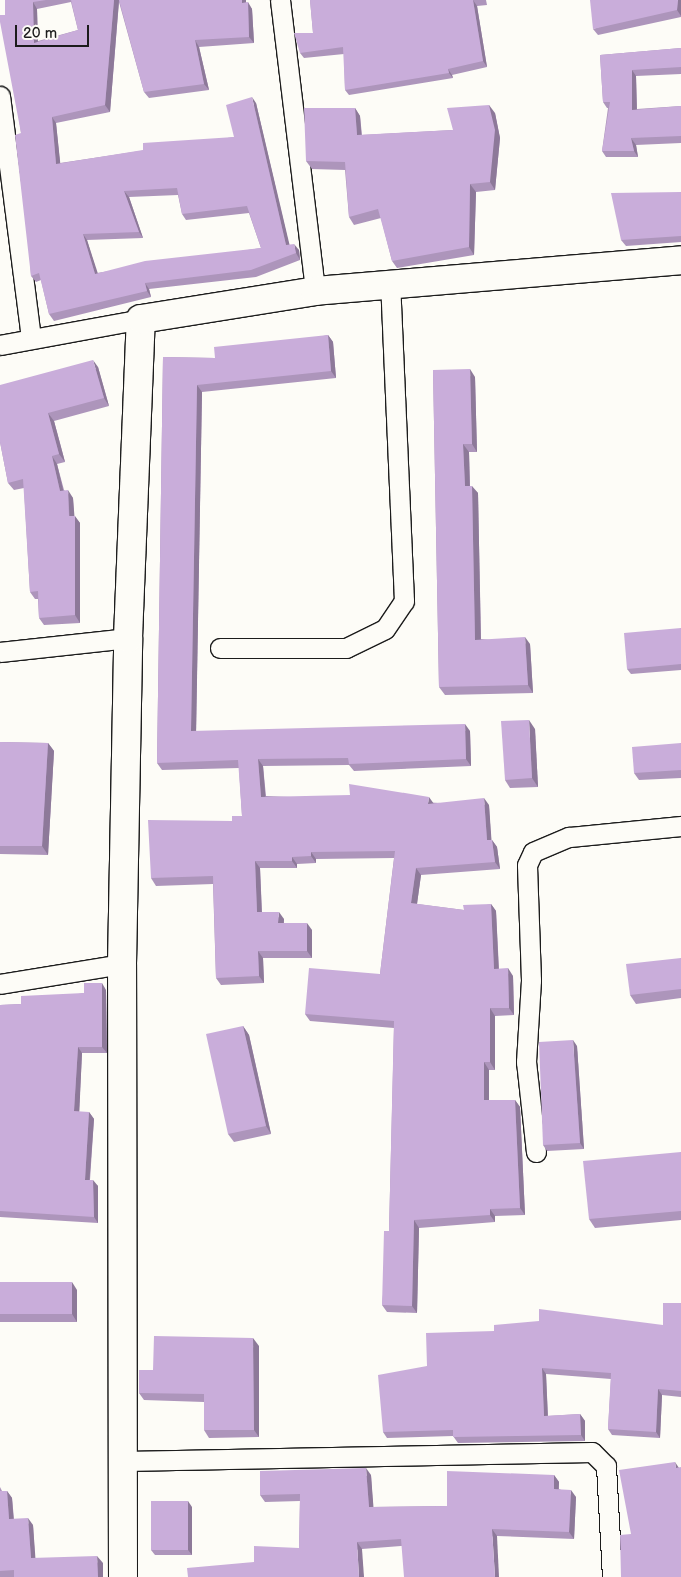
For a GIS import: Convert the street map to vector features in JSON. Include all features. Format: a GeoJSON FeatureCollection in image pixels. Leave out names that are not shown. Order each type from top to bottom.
{"type":"FeatureCollection","features":[{"type":"Feature","properties":{"kind":"street"},"geometry":{"type":"LineString","coordinates":[[280,0],[315,291]]}},
{"type":"Feature","properties":{"kind":"street"},"geometry":{"type":"LineString","coordinates":[[0,96],[30,337]]}},
{"type":"Feature","properties":{"kind":"street"},"geometry":{"type":"LineString","coordinates":[[0,345],[30,337],[315,291],[681,260]]}},
{"type":"Feature","properties":{"kind":"street"},"geometry":{"type":"LineString","coordinates":[[220,648],[346,648],[385,629],[404,601],[390,285]]}},
{"type":"Feature","properties":{"kind":"street"},"geometry":{"type":"LineString","coordinates":[[123,1577],[122,964],[128,638],[141,319]]}},
{"type":"Feature","properties":{"kind":"street"},"geometry":{"type":"LineString","coordinates":[[0,652],[128,638]]}},
{"type":"Feature","properties":{"kind":"street"},"geometry":{"type":"LineString","coordinates":[[536,1152],[526,1078],[531,980],[527,865],[533,852],[569,837],[681,826]]}},
{"type":"Feature","properties":{"kind":"street"},"geometry":{"type":"LineString","coordinates":[[0,984],[122,964]]}},
{"type":"Feature","properties":{"kind":"street"},"geometry":{"type":"LineString","coordinates":[[124,1461],[592,1452],[606,1466],[612,1577]]}},
{"type":"Feature","properties":{"kind":"building"},"geometry":{"type":"Polygon","coordinates":[[[5,0],[46,0],[33,2],[34,43],[78,30],[71,0],[114,0],[105,105],[52,117],[56,164],[143,150],[143,143],[234,137],[226,105],[252,97],[286,245],[294,244],[296,253],[251,270],[145,283],[147,291],[49,314],[39,273],[31,276],[15,135],[21,133],[0,22],[0,15],[5,15],[5,0]],[[177,188],[124,191],[139,232],[83,234],[95,274],[145,261],[261,248],[247,206],[182,214],[177,188]]]}},
{"type":"Feature","properties":{"kind":"building"},"geometry":{"type":"Polygon","coordinates":[[[119,0],[242,0],[242,3],[248,2],[249,37],[195,40],[204,84],[144,92],[119,0]]]}},
{"type":"Feature","properties":{"kind":"building"},"geometry":{"type":"Polygon","coordinates":[[[310,0],[473,0],[483,61],[448,69],[449,73],[345,90],[343,47],[300,53],[294,33],[313,33],[310,0]]]}},
{"type":"Feature","properties":{"kind":"building"},"geometry":{"type":"Polygon","coordinates":[[[590,0],[678,0],[677,10],[593,29],[590,0]]]}},
{"type":"Feature","properties":{"kind":"building"},"geometry":{"type":"Polygon","coordinates":[[[681,48],[681,67],[632,70],[632,110],[681,106],[681,136],[631,138],[634,151],[602,151],[610,102],[603,102],[600,55],[681,48]]]}},
{"type":"Feature","properties":{"kind":"building"},"geometry":{"type":"Polygon","coordinates":[[[489,105],[495,130],[490,182],[470,184],[469,247],[392,261],[378,209],[349,217],[345,162],[306,161],[304,108],[355,108],[357,135],[453,130],[447,108],[489,105]]]}},
{"type":"Feature","properties":{"kind":"building"},"geometry":{"type":"Polygon","coordinates":[[[681,192],[681,236],[621,240],[611,193],[681,192]]]}},
{"type":"Feature","properties":{"kind":"building"},"geometry":{"type":"Polygon","coordinates":[[[328,335],[331,371],[197,385],[191,731],[465,724],[466,759],[349,764],[348,758],[258,759],[261,797],[350,795],[349,784],[429,797],[428,804],[484,798],[487,840],[492,840],[495,862],[416,868],[411,903],[464,910],[463,905],[491,904],[494,969],[508,968],[509,1008],[490,1008],[490,1062],[484,1062],[484,1100],[515,1100],[520,1208],[490,1209],[490,1215],[414,1220],[412,1306],[382,1305],[384,1231],[389,1231],[394,1021],[305,1014],[309,968],[380,974],[395,851],[311,852],[311,856],[292,857],[292,861],[255,861],[257,912],[279,912],[278,923],[307,923],[307,951],[258,951],[259,976],[216,978],[213,876],[151,878],[148,820],[232,821],[232,816],[242,816],[238,760],[157,763],[163,357],[215,358],[214,347],[328,335]]]}},
{"type":"Feature","properties":{"kind":"building"},"geometry":{"type":"Polygon","coordinates":[[[93,360],[104,398],[48,413],[59,454],[52,456],[60,491],[68,490],[69,516],[75,516],[75,615],[39,618],[38,591],[30,592],[23,479],[8,483],[0,442],[0,385],[93,360]]]}},
{"type":"Feature","properties":{"kind":"building"},"geometry":{"type":"Polygon","coordinates":[[[470,369],[472,444],[463,444],[465,486],[472,486],[475,640],[525,637],[528,685],[439,687],[433,370],[470,369]]]}},
{"type":"Feature","properties":{"kind":"building"},"geometry":{"type":"Polygon","coordinates":[[[681,628],[681,664],[627,669],[624,633],[681,628]]]}},
{"type":"Feature","properties":{"kind":"building"},"geometry":{"type":"Polygon","coordinates":[[[529,720],[532,778],[505,780],[501,721],[529,720]]]}},
{"type":"Feature","properties":{"kind":"building"},"geometry":{"type":"Polygon","coordinates":[[[0,742],[48,743],[42,846],[0,846],[0,742]]]}},
{"type":"Feature","properties":{"kind":"building"},"geometry":{"type":"Polygon","coordinates":[[[681,743],[681,770],[634,773],[632,747],[681,743]]]}},
{"type":"Feature","properties":{"kind":"building"},"geometry":{"type":"Polygon","coordinates":[[[681,958],[681,989],[630,995],[626,964],[681,958]]]}},
{"type":"Feature","properties":{"kind":"building"},"geometry":{"type":"Polygon","coordinates":[[[84,983],[102,983],[102,1047],[78,1047],[74,1111],[89,1112],[85,1180],[93,1180],[94,1217],[0,1211],[0,1005],[21,1004],[21,996],[84,993],[84,983]]]}},
{"type":"Feature","properties":{"kind":"building"},"geometry":{"type":"Polygon","coordinates":[[[243,1026],[266,1126],[228,1134],[206,1034],[243,1026]]]}},
{"type":"Feature","properties":{"kind":"building"},"geometry":{"type":"Polygon","coordinates":[[[573,1040],[580,1143],[543,1145],[539,1042],[573,1040]]]}},
{"type":"Feature","properties":{"kind":"building"},"geometry":{"type":"Polygon","coordinates":[[[681,1152],[681,1211],[589,1219],[583,1161],[681,1152]]]}},
{"type":"Feature","properties":{"kind":"building"},"geometry":{"type":"Polygon","coordinates":[[[0,1282],[72,1282],[72,1314],[0,1314],[0,1282]]]}},
{"type":"Feature","properties":{"kind":"building"},"geometry":{"type":"Polygon","coordinates":[[[663,1303],[681,1303],[681,1391],[658,1389],[656,1432],[608,1429],[611,1373],[542,1368],[544,1416],[580,1414],[581,1435],[453,1437],[453,1430],[383,1432],[378,1375],[427,1366],[426,1333],[494,1331],[494,1325],[539,1321],[539,1309],[663,1325],[663,1303]]]}},
{"type":"Feature","properties":{"kind":"building"},"geometry":{"type":"Polygon","coordinates":[[[154,1336],[253,1338],[254,1430],[204,1430],[204,1394],[139,1393],[139,1370],[153,1370],[154,1336]]]}},
{"type":"Feature","properties":{"kind":"building"},"geometry":{"type":"Polygon","coordinates":[[[675,1462],[676,1468],[681,1467],[681,1577],[621,1577],[620,1535],[631,1534],[619,1470],[675,1462]]]}},
{"type":"Feature","properties":{"kind":"building"},"geometry":{"type":"Polygon","coordinates":[[[366,1468],[369,1507],[447,1506],[447,1471],[554,1475],[554,1489],[571,1490],[569,1532],[492,1529],[495,1577],[404,1577],[401,1539],[357,1542],[359,1577],[188,1577],[187,1568],[254,1562],[254,1546],[299,1548],[300,1494],[260,1495],[260,1471],[366,1468]]]}},
{"type":"Feature","properties":{"kind":"building"},"geometry":{"type":"Polygon","coordinates":[[[0,1491],[7,1491],[9,1519],[28,1518],[31,1558],[97,1556],[98,1577],[14,1577],[14,1570],[0,1571],[0,1491]]]}},
{"type":"Feature","properties":{"kind":"building"},"geometry":{"type":"Polygon","coordinates":[[[151,1501],[188,1501],[188,1550],[151,1550],[151,1501]]]}}]}
